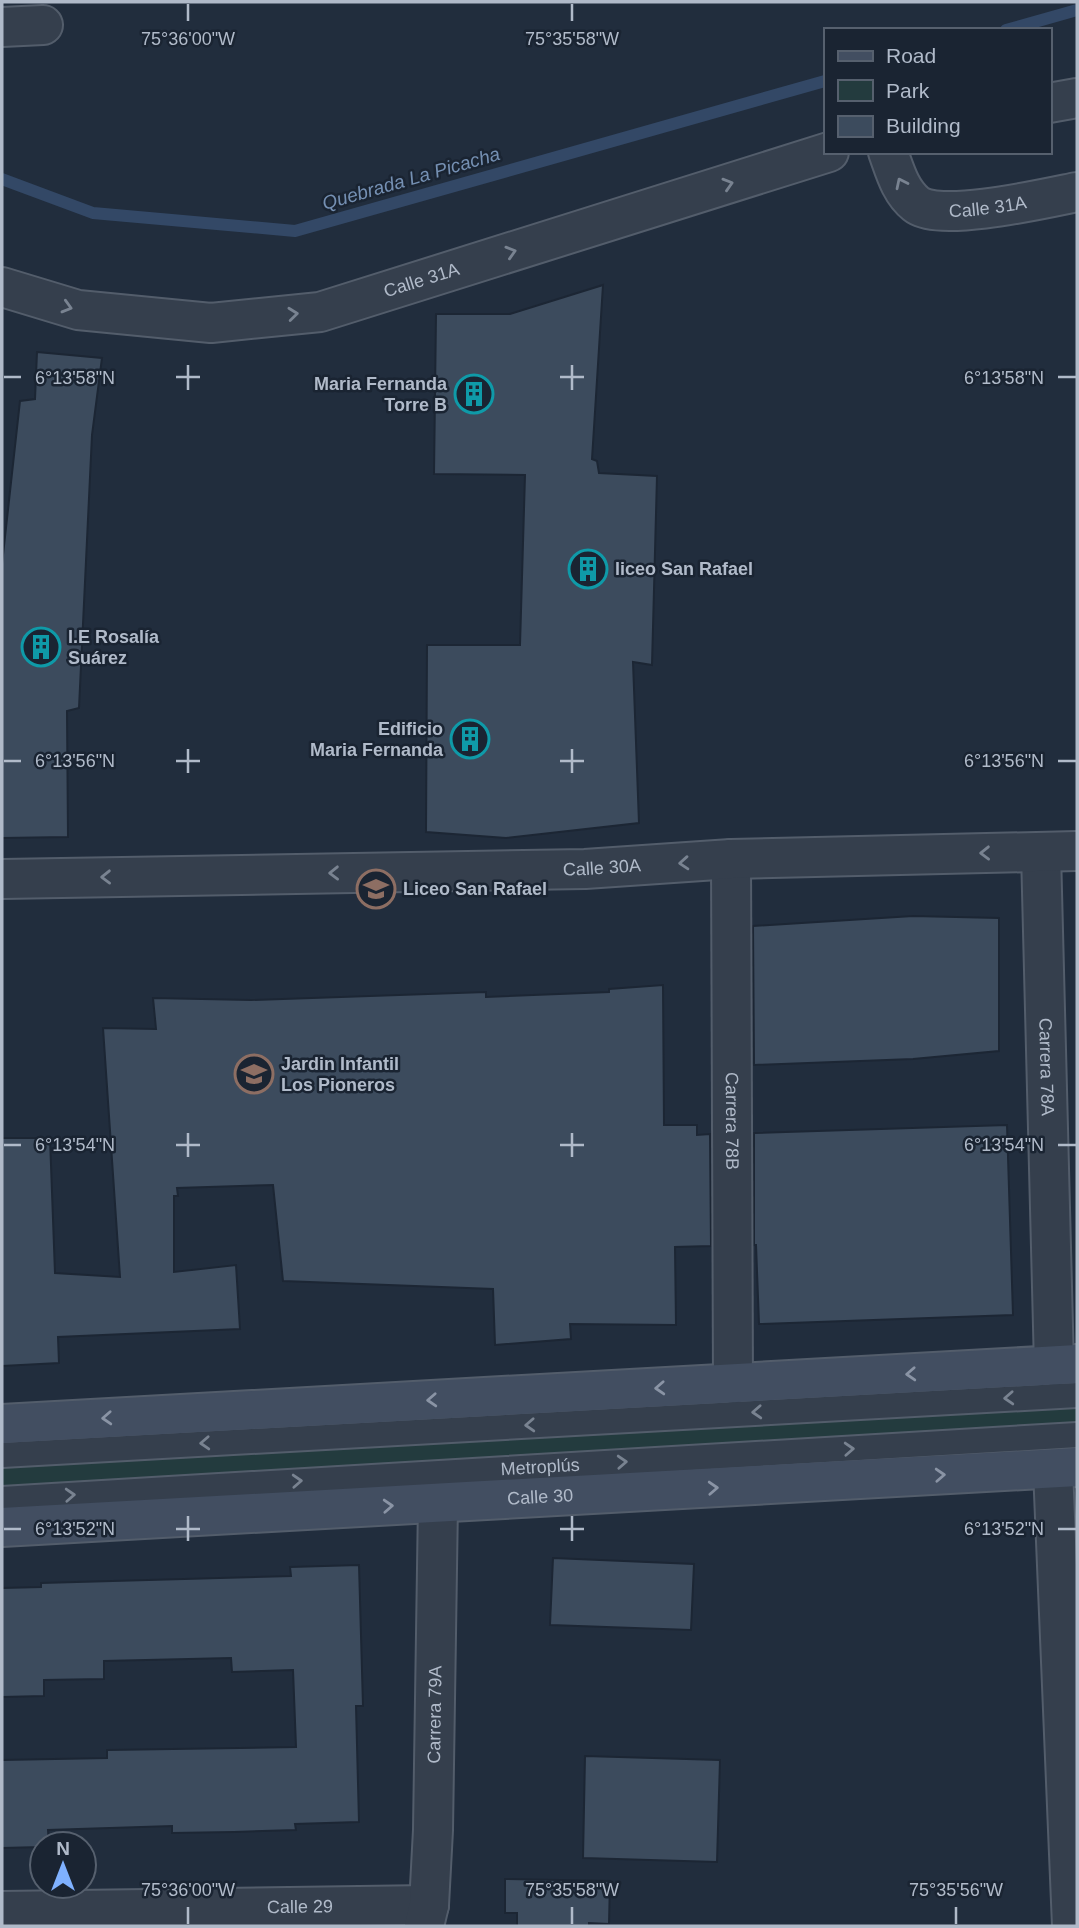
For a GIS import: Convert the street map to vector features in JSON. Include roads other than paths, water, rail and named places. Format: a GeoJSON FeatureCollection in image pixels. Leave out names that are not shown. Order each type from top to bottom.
{"type":"FeatureCollection","features":[{"type":"Feature","properties":{"kind":"main road"},"geometry":{"type":"LineString","coordinates":[[2,1424],[733,1384],[1070,1375]]}},
{"type":"Feature","properties":{"kind":"main road","name":"Calle 30"},"geometry":{"type":"LineString","coordinates":[[2,1527],[1065,1468]]}},
{"type":"Feature","properties":{"kind":"street"},"geometry":{"type":"LineString","coordinates":[[2,27],[44,25]]}},
{"type":"Feature","properties":{"kind":"street"},"geometry":{"type":"LineString","coordinates":[[1051,103],[1077,98]]}},
{"type":"Feature","properties":{"kind":"street","name":"Calle 31A"},"geometry":{"type":"LineString","coordinates":[[2,287],[78,310],[211,323],[320,312],[824,154]]}},
{"type":"Feature","properties":{"kind":"street","name":"Calle 31A"},"geometry":{"type":"LineString","coordinates":[[889,154],[902,189],[918,207],[946,211],[993,208],[1077,192]]}},
{"type":"Feature","properties":{"kind":"street","name":"Calle 30A"},"geometry":{"type":"LineString","coordinates":[[2,879],[585,869],[731,859],[1059,851]]}},
{"type":"Feature","properties":{"kind":"street","name":"Carrera 78A"},"geometry":{"type":"LineString","coordinates":[[1059,851],[1070,1375]]}},
{"type":"Feature","properties":{"kind":"street","name":"Carrera 78B"},"geometry":{"type":"LineString","coordinates":[[731,859],[733,1384]]}},
{"type":"Feature","properties":{"kind":"street"},"geometry":{"type":"LineString","coordinates":[[1065,1468],[1074,1876],[1072,1926]]}},
{"type":"Feature","properties":{"kind":"street","name":"Carrera 79A"},"geometry":{"type":"LineString","coordinates":[[427,1916],[438,1503]]}},
{"type":"Feature","properties":{"kind":"street","name":"Calle 29"},"geometry":{"type":"LineString","coordinates":[[2,1911],[427,1916]]}},
{"type":"Feature","properties":{"kind":"lane"},"geometry":{"type":"LineString","coordinates":[[2,1455],[1070,1375]]}},
{"type":"Feature","properties":{"kind":"lane","name":"Metroplús"},"geometry":{"type":"LineString","coordinates":[[2,1499],[1077,1435]]}},
{"type":"Feature","properties":{"kind":"waterway","name":"Quebrada La Picacha"},"geometry":{"type":"LineString","coordinates":[[1013,28],[1077,10]]}},
{"type":"Feature","properties":{"kind":"waterway","name":"Quebrada La Picacha"},"geometry":{"type":"LineString","coordinates":[[2,179],[93,213],[295,231],[824,81]]}},
{"type":"Feature","properties":{"kind":"place","name":"Maria Fernanda Torre B"},"geometry":{"type":"Point","coordinates":[474,394]}},
{"type":"Feature","properties":{"kind":"place","name":"liceo San Rafael"},"geometry":{"type":"Point","coordinates":[588,569]}},
{"type":"Feature","properties":{"kind":"place","name":"I.E Rosalía Suárez"},"geometry":{"type":"Point","coordinates":[41,647]}},
{"type":"Feature","properties":{"kind":"place","name":"Edificio Maria Fernanda"},"geometry":{"type":"Point","coordinates":[470,739]}},
{"type":"Feature","properties":{"kind":"place","name":"Liceo San Rafael"},"geometry":{"type":"Point","coordinates":[376,889]}},
{"type":"Feature","properties":{"kind":"place","name":"Jardin Infantil Los Pioneros"},"geometry":{"type":"Point","coordinates":[254,1074]}}]}
